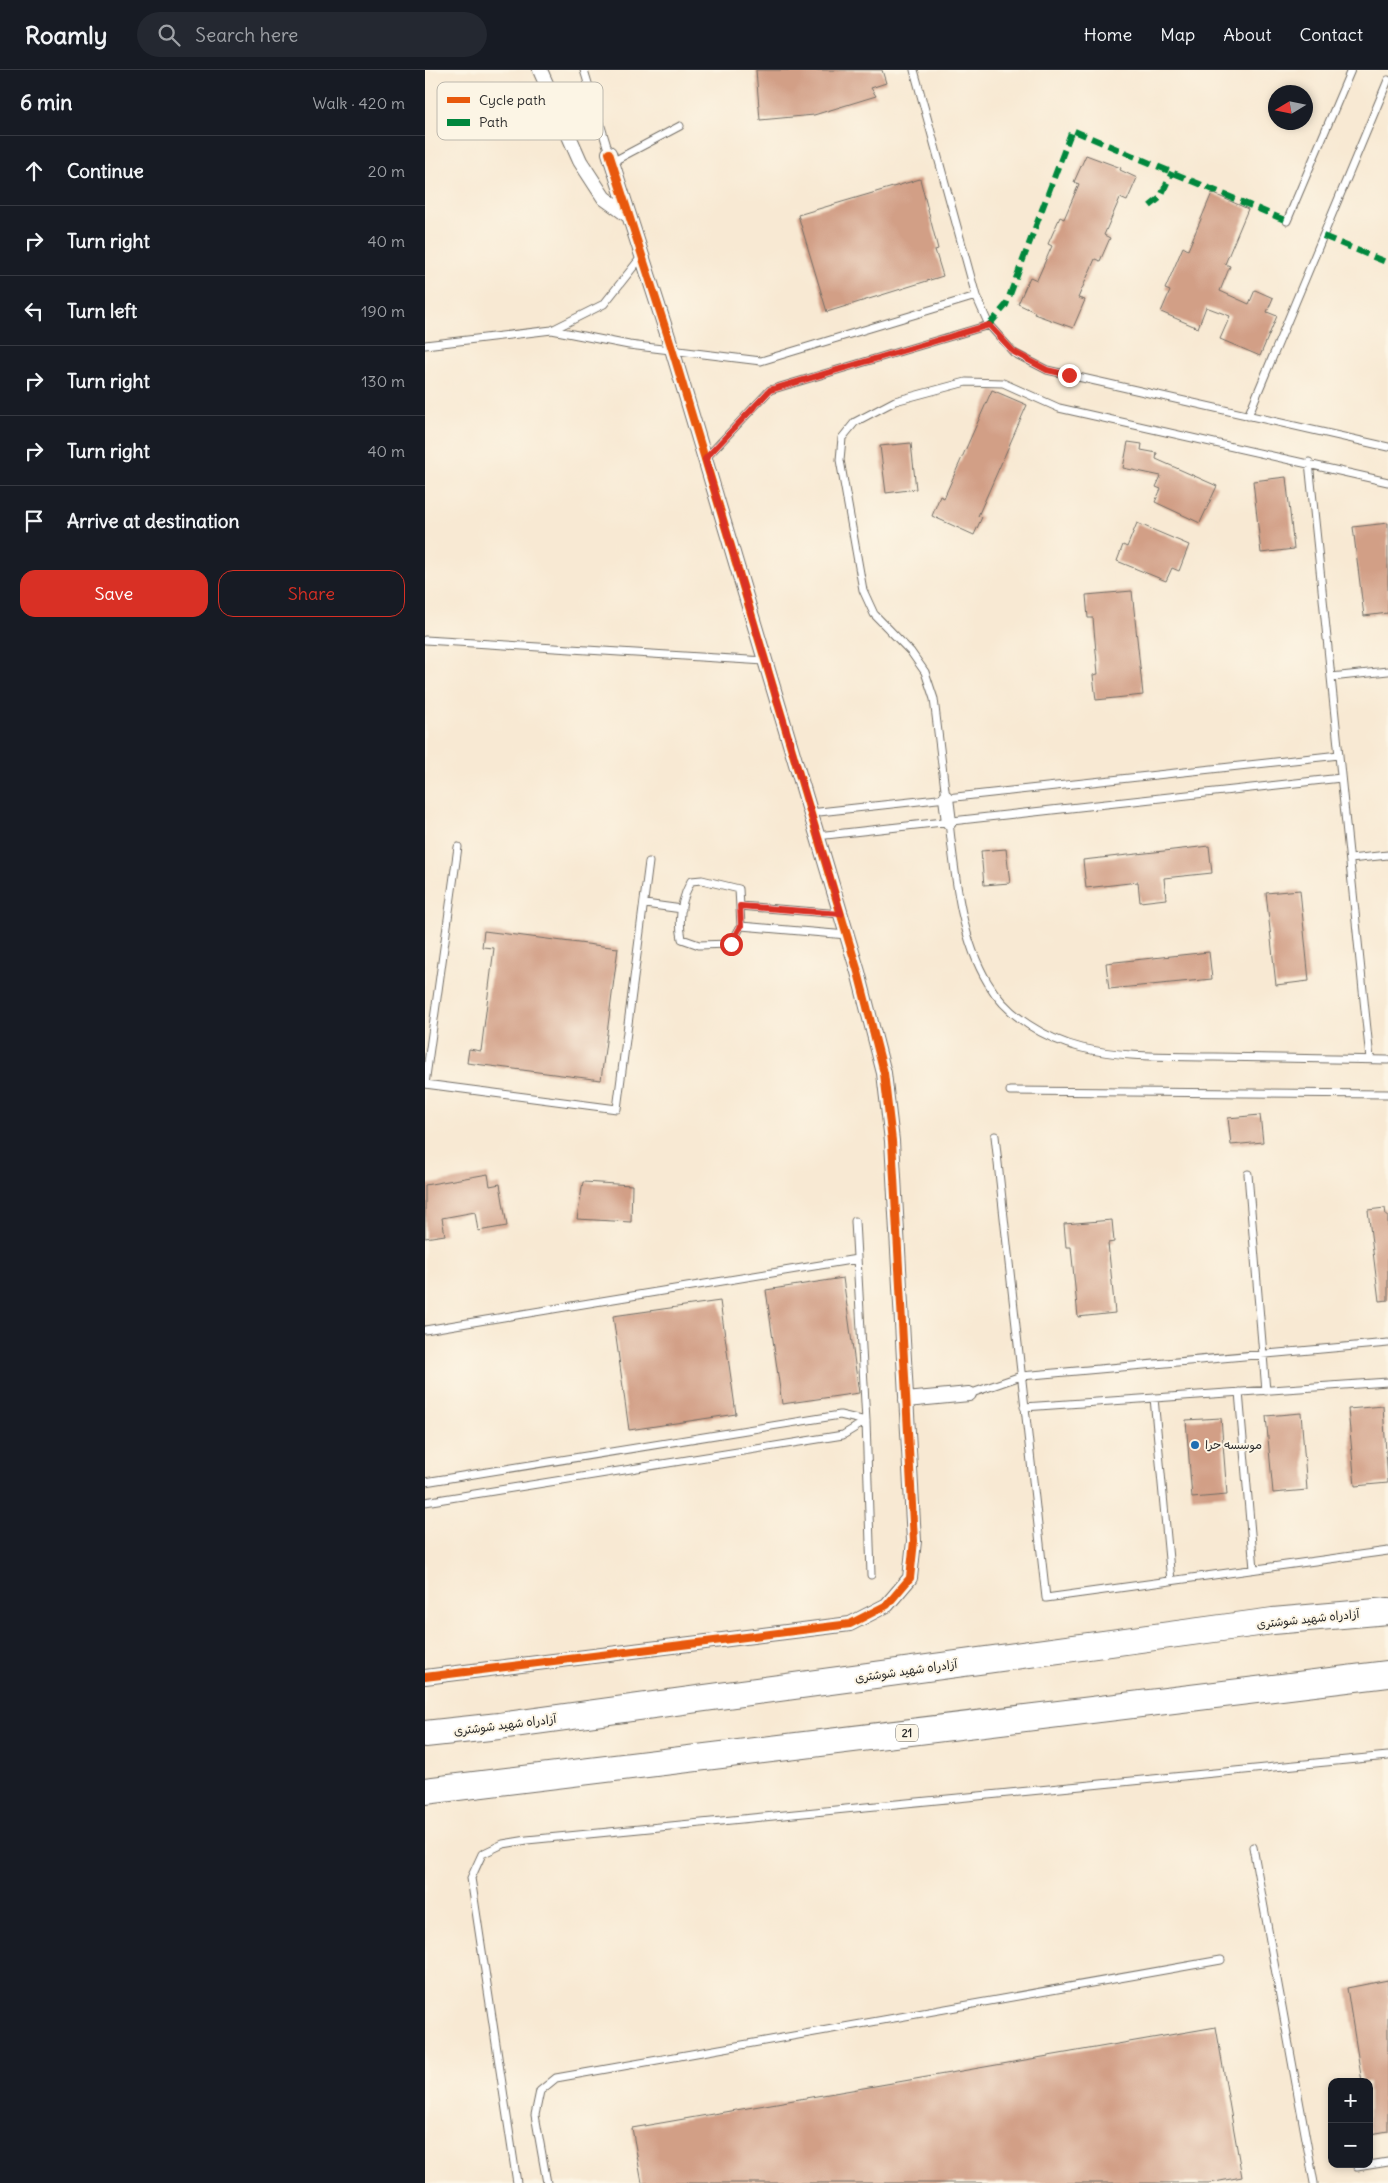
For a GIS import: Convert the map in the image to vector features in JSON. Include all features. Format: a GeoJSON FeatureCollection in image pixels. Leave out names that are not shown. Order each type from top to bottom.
{"type":"FeatureCollection","features":[{"type":"Feature","properties":{"kind":"highway","name":"آزادراه شهید شوشتری"},"geometry":{"type":"LineString","coordinates":[[425,1734],[499,1726],[1273,1621],[1388,1611]]}},
{"type":"Feature","properties":{"kind":"highway","name":"21"},"geometry":{"type":"LineString","coordinates":[[425,1791],[1388,1674]]}},
{"type":"Feature","properties":{"kind":"street"},"geometry":{"type":"LineString","coordinates":[[540,70],[545,82]]}},
{"type":"Feature","properties":{"kind":"street"},"geometry":{"type":"LineString","coordinates":[[571,140],[580,161],[604,198],[629,216]]}},
{"type":"Feature","properties":{"kind":"street"},"geometry":{"type":"LineString","coordinates":[[425,1677],[850,1624],[887,1605],[910,1578],[914,1540],[892,1141],[885,1073],[841,914],[672,349],[610,158]]}},
{"type":"Feature","properties":{"kind":"street"},"geometry":{"type":"LineString","coordinates":[[946,798],[949,822]]}},
{"type":"Feature","properties":{"kind":"street"},"geometry":{"type":"LineString","coordinates":[[906,1400],[969,1394]]}},
{"type":"Feature","properties":{"kind":"lane"},"geometry":{"type":"LineString","coordinates":[[584,70],[588,82]]}},
{"type":"Feature","properties":{"kind":"lane"},"geometry":{"type":"LineString","coordinates":[[914,70],[976,296],[989,325],[1014,352],[1047,370],[1388,447]]}},
{"type":"Feature","properties":{"kind":"lane"},"geometry":{"type":"LineString","coordinates":[[1287,221],[1351,70]]}},
{"type":"Feature","properties":{"kind":"lane"},"geometry":{"type":"LineString","coordinates":[[1248,416],[1388,80]]}},
{"type":"Feature","properties":{"kind":"lane"},"geometry":{"type":"LineString","coordinates":[[603,134],[610,158],[680,126]]}},
{"type":"Feature","properties":{"kind":"lane"},"geometry":{"type":"LineString","coordinates":[[552,330],[604,304],[642,256]]}},
{"type":"Feature","properties":{"kind":"lane"},"geometry":{"type":"LineString","coordinates":[[425,345],[552,330],[629,345],[761,360],[976,296]]}},
{"type":"Feature","properties":{"kind":"lane"},"geometry":{"type":"LineString","coordinates":[[705,459],[770,390],[989,325]]}},
{"type":"Feature","properties":{"kind":"lane"},"geometry":{"type":"LineString","coordinates":[[946,798],[934,699],[925,672],[911,652],[874,614],[863,590],[839,460],[842,438],[855,422],[895,402],[966,382],[1003,383],[1059,408],[1309,462],[1388,482]]}},
{"type":"Feature","properties":{"kind":"lane"},"geometry":{"type":"LineString","coordinates":[[1309,462],[1370,1059]]}},
{"type":"Feature","properties":{"kind":"lane"},"geometry":{"type":"LineString","coordinates":[[425,640],[765,661]]}},
{"type":"Feature","properties":{"kind":"lane"},"geometry":{"type":"LineString","coordinates":[[1331,677],[1388,671]]}},
{"type":"Feature","properties":{"kind":"lane"},"geometry":{"type":"LineString","coordinates":[[810,813],[1339,755]]}},
{"type":"Feature","properties":{"kind":"lane"},"geometry":{"type":"LineString","coordinates":[[817,836],[1341,778]]}},
{"type":"Feature","properties":{"kind":"lane"},"geometry":{"type":"LineString","coordinates":[[949,822],[958,899],[971,945],[988,983],[1014,1015],[1047,1036],[1082,1048],[1139,1056],[1388,1060]]}},
{"type":"Feature","properties":{"kind":"lane"},"geometry":{"type":"LineString","coordinates":[[459,848],[425,1084],[617,1109],[649,862]]}},
{"type":"Feature","properties":{"kind":"lane"},"geometry":{"type":"LineString","coordinates":[[1349,858],[1388,855]]}},
{"type":"Feature","properties":{"kind":"lane"},"geometry":{"type":"LineString","coordinates":[[703,880],[739,889],[740,906],[741,926],[731,944],[699,945],[682,939],[679,926],[683,896],[691,881],[703,880]]}},
{"type":"Feature","properties":{"kind":"lane"},"geometry":{"type":"LineString","coordinates":[[645,904],[682,909]]}},
{"type":"Feature","properties":{"kind":"lane"},"geometry":{"type":"LineString","coordinates":[[740,906],[841,914]]}},
{"type":"Feature","properties":{"kind":"lane"},"geometry":{"type":"LineString","coordinates":[[741,926],[847,935]]}},
{"type":"Feature","properties":{"kind":"lane"},"geometry":{"type":"LineString","coordinates":[[1010,1091],[1388,1094]]}},
{"type":"Feature","properties":{"kind":"lane"},"geometry":{"type":"LineString","coordinates":[[995,1136],[1045,1598],[1388,1551]]}},
{"type":"Feature","properties":{"kind":"lane"},"geometry":{"type":"LineString","coordinates":[[1248,1174],[1266,1391]]}},
{"type":"Feature","properties":{"kind":"lane"},"geometry":{"type":"LineString","coordinates":[[855,1221],[866,1421],[871,1574]]}},
{"type":"Feature","properties":{"kind":"lane"},"geometry":{"type":"LineString","coordinates":[[425,1330],[857,1259]]}},
{"type":"Feature","properties":{"kind":"lane"},"geometry":{"type":"LineString","coordinates":[[969,1394],[1021,1376],[1388,1343]]}},
{"type":"Feature","properties":{"kind":"lane"},"geometry":{"type":"LineString","coordinates":[[1024,1407],[1388,1382]]}},
{"type":"Feature","properties":{"kind":"lane"},"geometry":{"type":"LineString","coordinates":[[1239,1392],[1254,1570]]}},
{"type":"Feature","properties":{"kind":"lane"},"geometry":{"type":"LineString","coordinates":[[1155,1398],[1171,1581]]}},
{"type":"Feature","properties":{"kind":"lane"},"geometry":{"type":"LineString","coordinates":[[425,1482],[840,1415],[866,1421]]}},
{"type":"Feature","properties":{"kind":"lane"},"geometry":{"type":"LineString","coordinates":[[425,1502],[843,1435],[866,1421]]}},
{"type":"Feature","properties":{"kind":"lane"},"geometry":{"type":"LineString","coordinates":[[517,2183],[471,1878],[482,1854],[503,1844],[527,1840],[1388,1756]]}},
{"type":"Feature","properties":{"kind":"lane"},"geometry":{"type":"LineString","coordinates":[[1253,1847],[1314,2183]]}},
{"type":"Feature","properties":{"kind":"lane"},"geometry":{"type":"LineString","coordinates":[[547,2183],[535,2115],[540,2090],[556,2078],[1221,1960]]}},
{"type":"Feature","properties":{"kind":"lane"},"geometry":{"type":"LineString","coordinates":[[1373,2164],[1388,2162]]}},
{"type":"Feature","properties":{"kind":"building"},"geometry":{"type":"Polygon","coordinates":[[[756,70],[882,70],[886,83],[871,88],[876,96],[814,115],[760,120],[756,70]]]}},
{"type":"Feature","properties":{"kind":"building"},"geometry":{"type":"Polygon","coordinates":[[[1086,155],[1121,168],[1120,170],[1137,178],[1127,201],[1120,198],[1104,235],[1110,238],[1100,261],[1095,259],[1078,298],[1085,300],[1073,328],[1034,314],[1035,312],[1018,304],[1030,277],[1037,280],[1052,246],[1048,244],[1060,217],[1064,219],[1079,184],[1074,182],[1086,155]]]}},
{"type":"Feature","properties":{"kind":"building"},"geometry":{"type":"Polygon","coordinates":[[[920,179],[938,249],[935,250],[943,276],[827,312],[798,215],[920,179]]]}},
{"type":"Feature","properties":{"kind":"building"},"geometry":{"type":"Polygon","coordinates":[[[1212,193],[1248,209],[1225,264],[1230,266],[1220,291],[1249,304],[1255,290],[1273,298],[1267,312],[1277,316],[1260,356],[1220,339],[1230,316],[1206,307],[1198,328],[1161,312],[1170,291],[1165,289],[1183,247],[1188,250],[1212,193]]]}},
{"type":"Feature","properties":{"kind":"building"},"geometry":{"type":"Polygon","coordinates":[[[992,390],[1027,405],[978,516],[982,517],[974,535],[932,516],[940,496],[944,498],[992,390]]]}},
{"type":"Feature","properties":{"kind":"building"},"geometry":{"type":"Polygon","coordinates":[[[1128,442],[1142,444],[1141,450],[1157,453],[1156,459],[1217,486],[1200,523],[1155,502],[1161,489],[1156,487],[1161,476],[1123,468],[1128,442]]]}},
{"type":"Feature","properties":{"kind":"building"},"geometry":{"type":"Polygon","coordinates":[[[911,443],[916,489],[886,493],[880,446],[911,443]]]}},
{"type":"Feature","properties":{"kind":"building"},"geometry":{"type":"Polygon","coordinates":[[[1286,477],[1294,549],[1261,553],[1253,481],[1286,477]]]}},
{"type":"Feature","properties":{"kind":"building"},"geometry":{"type":"Polygon","coordinates":[[[1137,523],[1189,545],[1179,571],[1172,568],[1166,581],[1117,561],[1123,545],[1127,547],[1137,523]]]}},
{"type":"Feature","properties":{"kind":"building"},"geometry":{"type":"Polygon","coordinates":[[[1388,523],[1388,613],[1364,616],[1353,527],[1388,523]]]}},
{"type":"Feature","properties":{"kind":"building"},"geometry":{"type":"Polygon","coordinates":[[[1132,591],[1143,695],[1096,700],[1093,675],[1098,674],[1093,618],[1088,618],[1086,595],[1132,591]]]}},
{"type":"Feature","properties":{"kind":"building"},"geometry":{"type":"Polygon","coordinates":[[[1209,846],[1212,873],[1164,878],[1166,899],[1140,902],[1138,882],[1086,888],[1083,860],[1209,846]]]}},
{"type":"Feature","properties":{"kind":"building"},"geometry":{"type":"Polygon","coordinates":[[[1006,849],[1010,883],[984,885],[981,851],[1006,849]]]}},
{"type":"Feature","properties":{"kind":"building"},"geometry":{"type":"Polygon","coordinates":[[[1300,890],[1309,981],[1276,985],[1266,893],[1300,890]]]}},
{"type":"Feature","properties":{"kind":"building"},"geometry":{"type":"Polygon","coordinates":[[[484,931],[618,948],[601,1080],[467,1063],[469,1049],[481,1051],[494,948],[482,947],[484,931]]]}},
{"type":"Feature","properties":{"kind":"building"},"geometry":{"type":"Polygon","coordinates":[[[1209,952],[1212,979],[1109,989],[1106,963],[1209,952]]]}},
{"type":"Feature","properties":{"kind":"building"},"geometry":{"type":"Polygon","coordinates":[[[1260,1115],[1263,1142],[1231,1145],[1228,1118],[1260,1115]]]}},
{"type":"Feature","properties":{"kind":"building"},"geometry":{"type":"Polygon","coordinates":[[[488,1174],[490,1186],[500,1184],[507,1226],[478,1231],[475,1212],[442,1218],[445,1235],[425,1238],[425,1185],[488,1174]]]}},
{"type":"Feature","properties":{"kind":"building"},"geometry":{"type":"Polygon","coordinates":[[[583,1182],[632,1185],[631,1222],[577,1219],[583,1182]]]}},
{"type":"Feature","properties":{"kind":"building"},"geometry":{"type":"Polygon","coordinates":[[[1385,1208],[1386,1215],[1388,1215],[1388,1300],[1379,1301],[1368,1210],[1385,1208]]]}},
{"type":"Feature","properties":{"kind":"building"},"geometry":{"type":"Polygon","coordinates":[[[1112,1220],[1114,1242],[1108,1243],[1115,1313],[1078,1317],[1071,1247],[1066,1247],[1064,1224],[1112,1220]]]}},
{"type":"Feature","properties":{"kind":"building"},"geometry":{"type":"Polygon","coordinates":[[[843,1278],[859,1393],[782,1404],[766,1290],[843,1278]]]}},
{"type":"Feature","properties":{"kind":"building"},"geometry":{"type":"Polygon","coordinates":[[[720,1301],[736,1414],[629,1430],[613,1316],[720,1301]]]}},
{"type":"Feature","properties":{"kind":"building"},"geometry":{"type":"Polygon","coordinates":[[[1383,1406],[1388,1483],[1355,1486],[1348,1409],[1383,1406]]]}},
{"type":"Feature","properties":{"kind":"building"},"geometry":{"type":"Polygon","coordinates":[[[1301,1413],[1307,1490],[1273,1493],[1266,1416],[1301,1413]]]}},
{"type":"Feature","properties":{"kind":"building"},"geometry":{"type":"Polygon","coordinates":[[[1221,1418],[1227,1495],[1192,1498],[1186,1420],[1221,1418]]]}},
{"type":"Feature","properties":{"kind":"building"},"geometry":{"type":"Polygon","coordinates":[[[1388,1980],[1388,2131],[1373,2134],[1373,2078],[1361,2078],[1347,1988],[1388,1980]]]}},
{"type":"Feature","properties":{"kind":"building"},"geometry":{"type":"Polygon","coordinates":[[[1216,2027],[1242,2177],[1209,2183],[642,2183],[632,2128],[1216,2027]]]}},
{"type":"Feature","properties":{"kind":"marked path"},"geometry":{"type":"LineString","coordinates":[[989,325],[1006,305],[1072,130],[1287,221]]}},
{"type":"Feature","properties":{"kind":"marked path"},"geometry":{"type":"LineString","coordinates":[[1150,206],[1160,198],[1172,172]]}},
{"type":"Feature","properties":{"kind":"marked path"},"geometry":{"type":"LineString","coordinates":[[1323,236],[1388,263]]}},
{"type":"Feature","properties":{"kind":"cycle path"},"geometry":{"type":"LineString","coordinates":[[425,1677],[850,1624],[887,1605],[910,1578],[914,1541],[892,1141],[884,1073],[858,972],[705,459],[609,153]]}},
{"type":"Feature","properties":{"kind":"place","name":"موسسه حرا"},"geometry":{"type":"Point","coordinates":[1195,1445]}},
{"type":"Feature","properties":{"kind":"route"},"geometry":{"type":"LineString","coordinates":[[731,944],[741,926],[740,906],[841,914],[705,459],[770,390],[989,325],[1014,352],[1047,370],[1069,375]]}}]}
